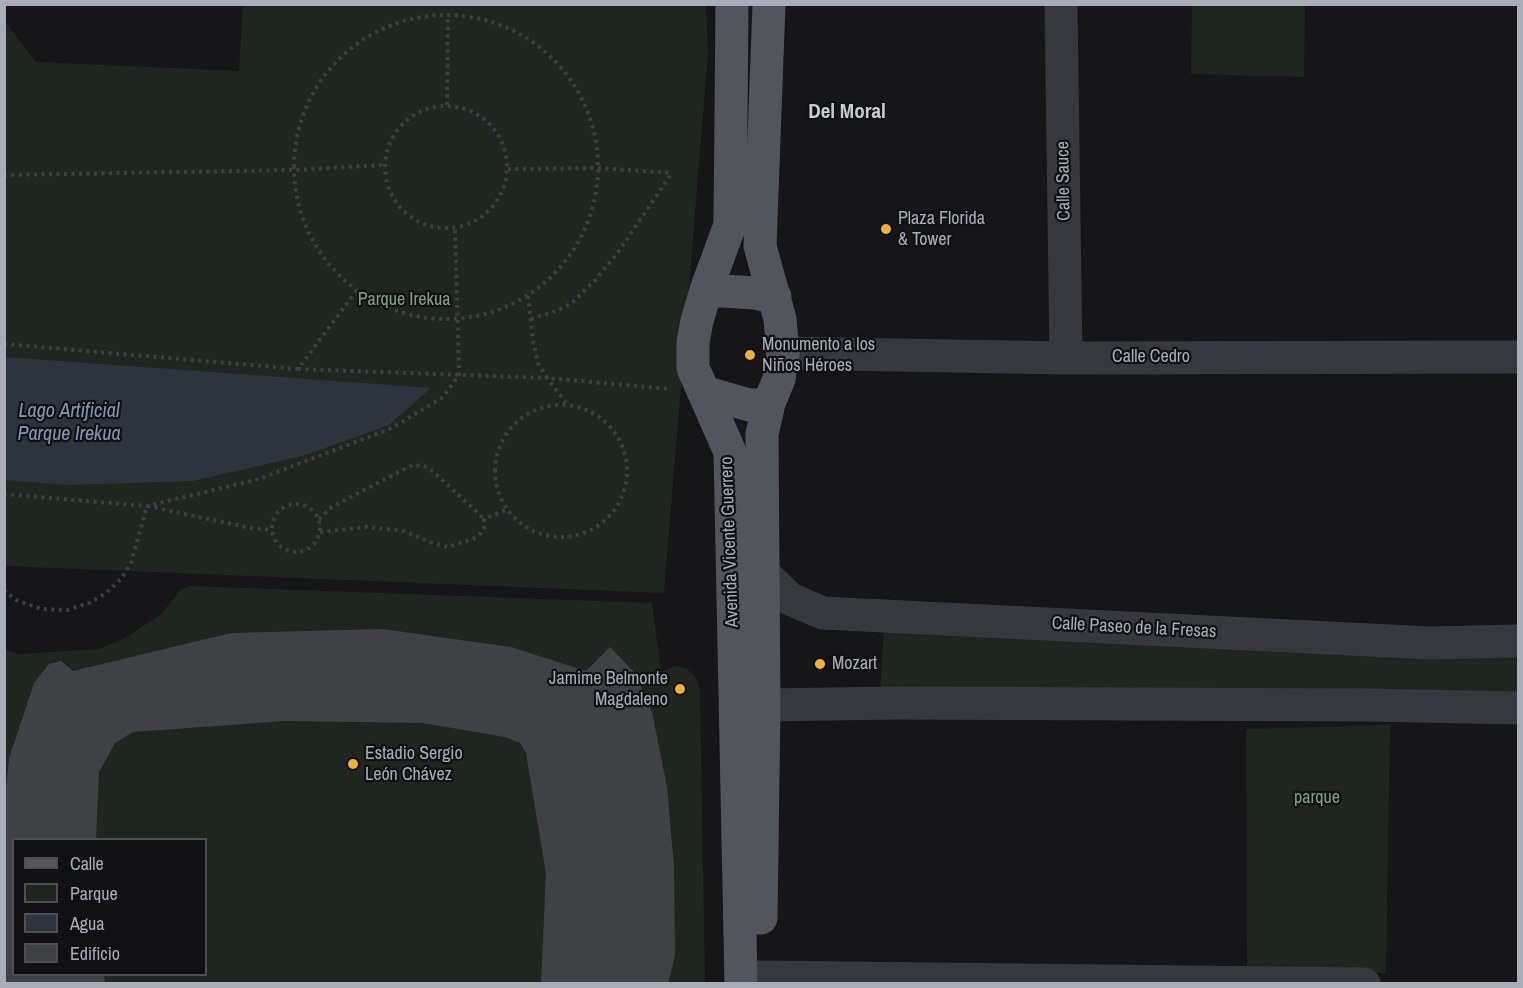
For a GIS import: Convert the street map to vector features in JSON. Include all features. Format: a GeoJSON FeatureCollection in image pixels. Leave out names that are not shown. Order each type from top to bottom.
{"type":"FeatureCollection","features":[{"type":"Feature","properties":{"kind":"main road","name":"Avenida Vicente Guerrero"},"geometry":{"type":"LineString","coordinates":[[732,4],[730,225],[706,290],[693,342],[693,368],[730,452],[754,981]]}},
{"type":"Feature","properties":{"kind":"main road","name":"Avenida Vicente Guerrero"},"geometry":{"type":"LineString","coordinates":[[754,981],[764,705],[762,434],[769,403],[779,379],[783,353],[780,319],[760,246],[769,4]]}},
{"type":"Feature","properties":{"kind":"main road"},"geometry":{"type":"LineString","coordinates":[[706,290],[755,293],[775,297]]}},
{"type":"Feature","properties":{"kind":"main road"},"geometry":{"type":"LineString","coordinates":[[704,392],[749,405],[769,403]]}},
{"type":"Feature","properties":{"kind":"street","name":"Calle Sauce"},"geometry":{"type":"LineString","coordinates":[[1061,4],[1066,358]]}},
{"type":"Feature","properties":{"kind":"street","name":"Calle Cedro"},"geometry":{"type":"LineString","coordinates":[[783,353],[1066,358],[1518,357]]}},
{"type":"Feature","properties":{"kind":"street","name":"Calle Paseo de la Fresas"},"geometry":{"type":"LineString","coordinates":[[763,573],[790,599],[824,613],[1431,643],[1518,641]]}},
{"type":"Feature","properties":{"kind":"street"},"geometry":{"type":"LineString","coordinates":[[764,705],[1368,705],[1518,708]]}},
{"type":"Feature","properties":{"kind":"street"},"geometry":{"type":"LineString","coordinates":[[754,981],[1364,984]]}},
{"type":"Feature","properties":{"kind":"path"},"geometry":{"type":"LineString","coordinates":[[447,105],[448,15]]}},
{"type":"Feature","properties":{"kind":"path"},"geometry":{"type":"LineString","coordinates":[[448,15],[488,20],[524,36],[555,61],[579,92],[594,128],[599,168],[594,206],[580,241],[558,272],[528,296],[494,312],[456,319],[421,317],[387,307],[357,290],[331,266],[311,237],[299,205],[294,170],[298,130],[313,92],[338,60],[370,35],[379,31],[408,20],[448,15]]}},
{"type":"Feature","properties":{"kind":"path"},"geometry":{"type":"LineString","coordinates":[[447,105],[471,110],[490,124],[504,145],[508,169],[504,190],[493,208],[476,222],[455,229],[434,228],[414,220],[397,205],[387,187],[384,165],[389,141],[403,122],[423,109],[447,105]]}},
{"type":"Feature","properties":{"kind":"path"},"geometry":{"type":"LineString","coordinates":[[4,176],[294,170],[384,165]]}},
{"type":"Feature","properties":{"kind":"path"},"geometry":{"type":"LineString","coordinates":[[508,169],[599,168],[672,173],[616,255],[595,280],[571,303],[531,319]]}},
{"type":"Feature","properties":{"kind":"path"},"geometry":{"type":"LineString","coordinates":[[147,506],[259,479],[392,428],[443,396],[459,375],[455,229]]}},
{"type":"Feature","properties":{"kind":"path"},"geometry":{"type":"LineString","coordinates":[[298,369],[357,290]]}},
{"type":"Feature","properties":{"kind":"path"},"geometry":{"type":"LineString","coordinates":[[528,296],[538,363],[567,405]]}},
{"type":"Feature","properties":{"kind":"path"},"geometry":{"type":"LineString","coordinates":[[4,344],[298,369],[547,378],[704,392]]}},
{"type":"Feature","properties":{"kind":"path"},"geometry":{"type":"LineString","coordinates":[[567,405],[585,409],[602,419],[615,432],[623,449],[627,467],[626,486],[618,504],[607,518],[592,529],[574,535],[555,536],[537,532],[521,522],[508,509],[499,492],[495,474],[497,455],[504,438],[515,423],[531,412],[548,406],[567,405]]}},
{"type":"Feature","properties":{"kind":"path"},"geometry":{"type":"LineString","coordinates":[[319,519],[332,507],[412,465],[423,466],[434,472],[484,519],[485,526],[481,533],[473,539],[447,547],[404,531],[367,527],[320,532]]}},
{"type":"Feature","properties":{"kind":"path"},"geometry":{"type":"LineString","coordinates":[[4,494],[147,506],[251,528],[272,530]]}},
{"type":"Feature","properties":{"kind":"path"},"geometry":{"type":"LineString","coordinates":[[297,504],[310,508],[319,519],[320,532],[313,545],[302,551],[288,551],[277,542],[272,530],[274,516],[284,507],[297,504]]}},
{"type":"Feature","properties":{"kind":"path"},"geometry":{"type":"LineString","coordinates":[[4,590],[16,600],[41,609],[67,610],[89,603],[105,594],[121,579],[131,563],[147,506]]}},
{"type":"Feature","properties":{"kind":"path"},"geometry":{"type":"LineString","coordinates":[[484,519],[508,509]]}},
{"type":"Feature","properties":{"kind":"green space","name":"Parque Irekua"},"geometry":{"type":"Polygon","coordinates":[[[243,5],[706,5],[708,54],[664,593],[5,566],[4,21],[36,62],[239,71],[243,5]]]}},
{"type":"Feature","properties":{"kind":"green space"},"geometry":{"type":"Polygon","coordinates":[[[1192,5],[1305,5],[1304,77],[1191,74],[1192,5]]]}},
{"type":"Feature","properties":{"kind":"green space","name":"Estadio Sergio León Chávez"},"geometry":{"type":"Polygon","coordinates":[[[191,586],[652,603],[661,672],[674,666],[685,668],[694,674],[700,689],[705,983],[5,983],[4,650],[19,654],[99,649],[125,638],[161,614],[181,589],[191,586]]]}},
{"type":"Feature","properties":{"kind":"green space"},"geometry":{"type":"Polygon","coordinates":[[[884,629],[1518,642],[1518,694],[880,690],[884,629]]]}},
{"type":"Feature","properties":{"kind":"green space","name":"parque"},"geometry":{"type":"Polygon","coordinates":[[[1390,725],[1386,973],[1247,972],[1246,729],[1390,725]]]}},
{"type":"Feature","properties":{"kind":"water","name":"Lago Artificial Parque Irekua"},"geometry":{"type":"Polygon","coordinates":[[[5,357],[431,388],[389,425],[306,455],[193,481],[67,485],[5,480],[5,357]]]}},
{"type":"Feature","properties":{"kind":"building"},"geometry":{"type":"Polygon","coordinates":[[[382,629],[511,647],[586,671],[610,647],[634,672],[652,712],[667,787],[674,867],[675,955],[668,984],[541,984],[546,873],[526,753],[520,743],[505,737],[423,723],[285,721],[133,732],[115,743],[99,772],[96,838],[12,838],[12,976],[104,976],[105,984],[5,984],[4,806],[9,758],[34,683],[49,664],[61,661],[73,671],[231,633],[382,629]]]}},
{"type":"Feature","properties":{"kind":"place","name":"Plaza Florida & Tower"},"geometry":{"type":"Point","coordinates":[886,229]}},
{"type":"Feature","properties":{"kind":"place","name":"Monumento a los Niños Héroes"},"geometry":{"type":"Point","coordinates":[750,355]}},
{"type":"Feature","properties":{"kind":"place","name":"Mozart"},"geometry":{"type":"Point","coordinates":[820,664]}},
{"type":"Feature","properties":{"kind":"place","name":"Jamime Belmonte Magdaleno"},"geometry":{"type":"Point","coordinates":[680,689]}},
{"type":"Feature","properties":{"kind":"place","name":"Estadio Sergio León Chávez"},"geometry":{"type":"Point","coordinates":[353,764]}},
{"type":"Feature","properties":{"kind":"district","name":"Del Moral"},"geometry":{"type":"Point","coordinates":[847,112]}}]}
